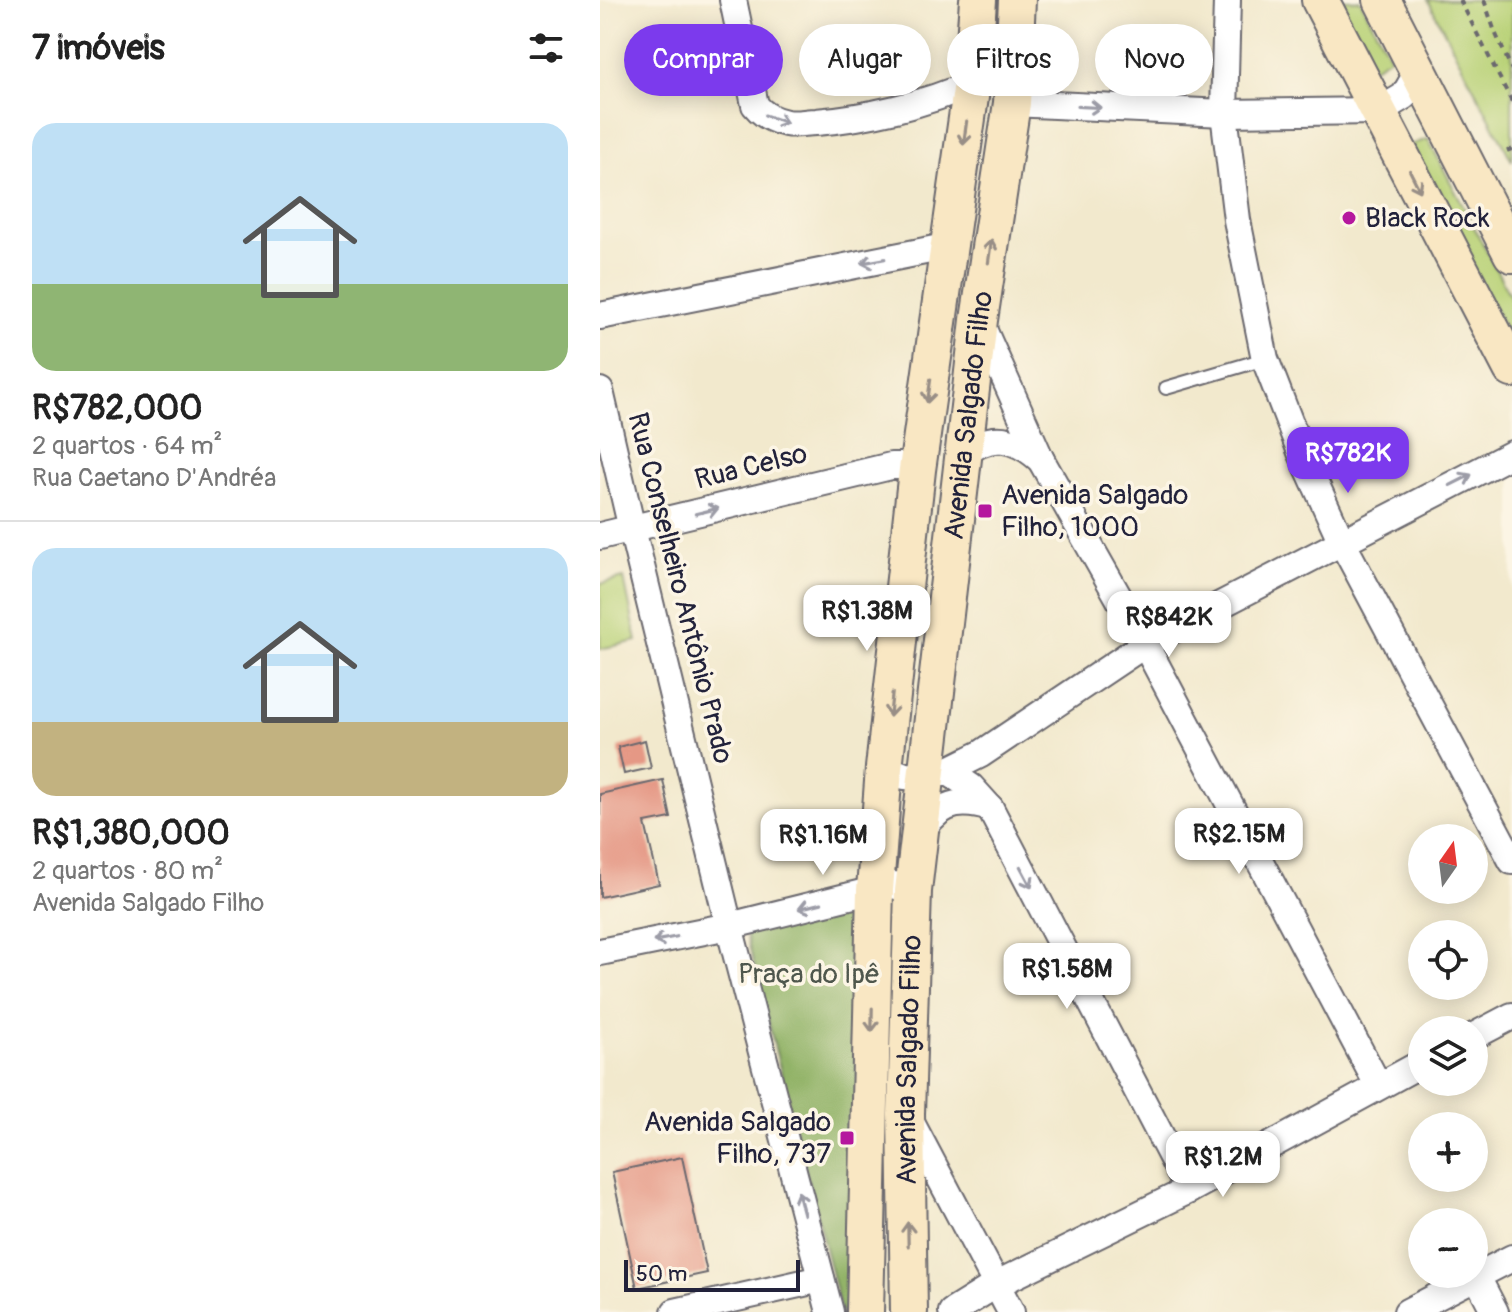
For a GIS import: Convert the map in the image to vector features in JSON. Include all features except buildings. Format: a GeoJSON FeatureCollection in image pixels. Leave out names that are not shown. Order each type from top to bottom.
{"type":"FeatureCollection","features":[{"type":"Feature","properties":{"kind":"main road","name":"Avenida Salgado Filho"},"geometry":{"type":"LineString","coordinates":[[976,24],[978,0]]}},
{"type":"Feature","properties":{"kind":"main road","name":"Avenida Salgado Filho"},"geometry":{"type":"LineString","coordinates":[[909,1312],[906,1114],[917,839],[936,774],[932,720],[979,320],[1012,103],[1017,0]]}},
{"type":"Feature","properties":{"kind":"main road"},"geometry":{"type":"LineString","coordinates":[[1320,0],[1512,369]]}},
{"type":"Feature","properties":{"kind":"main road"},"geometry":{"type":"LineString","coordinates":[[1382,0],[1512,254]]}},
{"type":"Feature","properties":{"kind":"main road","name":"Avenida Salgado Filho"},"geometry":{"type":"LineString","coordinates":[[865,1312],[875,890],[884,768],[917,470],[970,96]]}},
{"type":"Feature","properties":{"kind":"street"},"geometry":{"type":"LineString","coordinates":[[733,0],[755,105],[762,114],[773,119],[789,124],[835,120],[947,95]]}},
{"type":"Feature","properties":{"kind":"street"},"geometry":{"type":"LineString","coordinates":[[1227,0],[1224,113],[1237,220],[1265,359],[1301,452],[1342,542],[1512,861]]}},
{"type":"Feature","properties":{"kind":"street"},"geometry":{"type":"LineString","coordinates":[[1012,103],[1224,113],[1379,111],[1404,96],[1419,70]]}},
{"type":"Feature","properties":{"kind":"street"},"geometry":{"type":"LineString","coordinates":[[600,316],[950,246]]}},
{"type":"Feature","properties":{"kind":"street"},"geometry":{"type":"LineString","coordinates":[[979,320],[1041,460],[1145,644],[1378,1085]]}},
{"type":"Feature","properties":{"kind":"street","name":"Rua Conselheiro Antônio Prado"},"geometry":{"type":"LineString","coordinates":[[600,391],[729,926],[830,1312]]}},
{"type":"Feature","properties":{"kind":"street"},"geometry":{"type":"LineString","coordinates":[[963,455],[984,441],[1000,439],[1027,448],[1041,460]]}},
{"type":"Feature","properties":{"kind":"street"},"geometry":{"type":"LineString","coordinates":[[884,768],[905,776],[936,774],[981,754],[1145,644],[1512,454]]}},
{"type":"Feature","properties":{"kind":"street","name":"Rua Celso"},"geometry":{"type":"LineString","coordinates":[[600,536],[891,466],[917,470]]}},
{"type":"Feature","properties":{"kind":"street"},"geometry":{"type":"LineString","coordinates":[[932,720],[951,745],[981,754]]}},
{"type":"Feature","properties":{"kind":"street"},"geometry":{"type":"LineString","coordinates":[[936,774],[971,787],[990,808],[1189,1190]]}},
{"type":"Feature","properties":{"kind":"street"},"geometry":{"type":"LineString","coordinates":[[917,839],[932,818],[954,803],[990,808]]}},
{"type":"Feature","properties":{"kind":"street"},"geometry":{"type":"LineString","coordinates":[[600,952],[729,926],[894,885],[913,891]]}},
{"type":"Feature","properties":{"kind":"street"},"geometry":{"type":"LineString","coordinates":[[1488,1029],[1512,1016]]}},
{"type":"Feature","properties":{"kind":"street"},"geometry":{"type":"LineString","coordinates":[[952,1312],[997,1284],[1189,1190],[1408,1070]]}},
{"type":"Feature","properties":{"kind":"street"},"geometry":{"type":"LineString","coordinates":[[906,1114],[1011,1312]]}},
{"type":"Feature","properties":{"kind":"street"},"geometry":{"type":"LineString","coordinates":[[1488,1269],[1512,1258]]}},
{"type":"Feature","properties":{"kind":"street"},"geometry":{"type":"LineString","coordinates":[[675,1312],[821,1279]]}},
{"type":"Feature","properties":{"kind":"street"},"geometry":{"type":"LineString","coordinates":[[1407,1312],[1452,1288]]}},
{"type":"Feature","properties":{"kind":"street"},"geometry":{"type":"LineString","coordinates":[[1483,1288],[1495,1312]]}},
{"type":"Feature","properties":{"kind":"lane"},"geometry":{"type":"LineString","coordinates":[[1166,388],[1265,359]]}},
{"type":"Feature","properties":{"kind":"path"},"geometry":{"type":"LineString","coordinates":[[1460,0],[1512,102]]}},
{"type":"Feature","properties":{"kind":"path"},"geometry":{"type":"LineString","coordinates":[[1484,0],[1512,70]]}},
{"type":"Feature","properties":{"kind":"green space"},"geometry":{"type":"Polygon","coordinates":[[[1336,0],[1360,0],[1390,57],[1372,68],[1336,0]]]}},
{"type":"Feature","properties":{"kind":"green space"},"geometry":{"type":"Polygon","coordinates":[[[1428,0],[1512,0],[1512,161],[1428,0]]]}},
{"type":"Feature","properties":{"kind":"green space"},"geometry":{"type":"Polygon","coordinates":[[[1428,139],[1512,300],[1512,343],[1410,145],[1428,139]]]}},
{"type":"Feature","properties":{"kind":"green space"},"geometry":{"type":"Polygon","coordinates":[[[624,578],[637,641],[600,649],[600,584],[624,578]]]}},
{"type":"Feature","properties":{"kind":"green space","name":"Praça do Ipê"},"geometry":{"type":"Polygon","coordinates":[[[863,906],[853,1312],[841,1312],[746,933],[863,906]]]}},
{"type":"Feature","properties":{"kind":"place","name":"Black Rock"},"geometry":{"type":"Point","coordinates":[1349,218]}},
{"type":"Feature","properties":{"kind":"place","name":"Avenida Salgado Filho, 1000"},"geometry":{"type":"Point","coordinates":[985,511]}},
{"type":"Feature","properties":{"kind":"place","name":"Avenida Salgado Filho, 737"},"geometry":{"type":"Point","coordinates":[847,1138]}}]}
